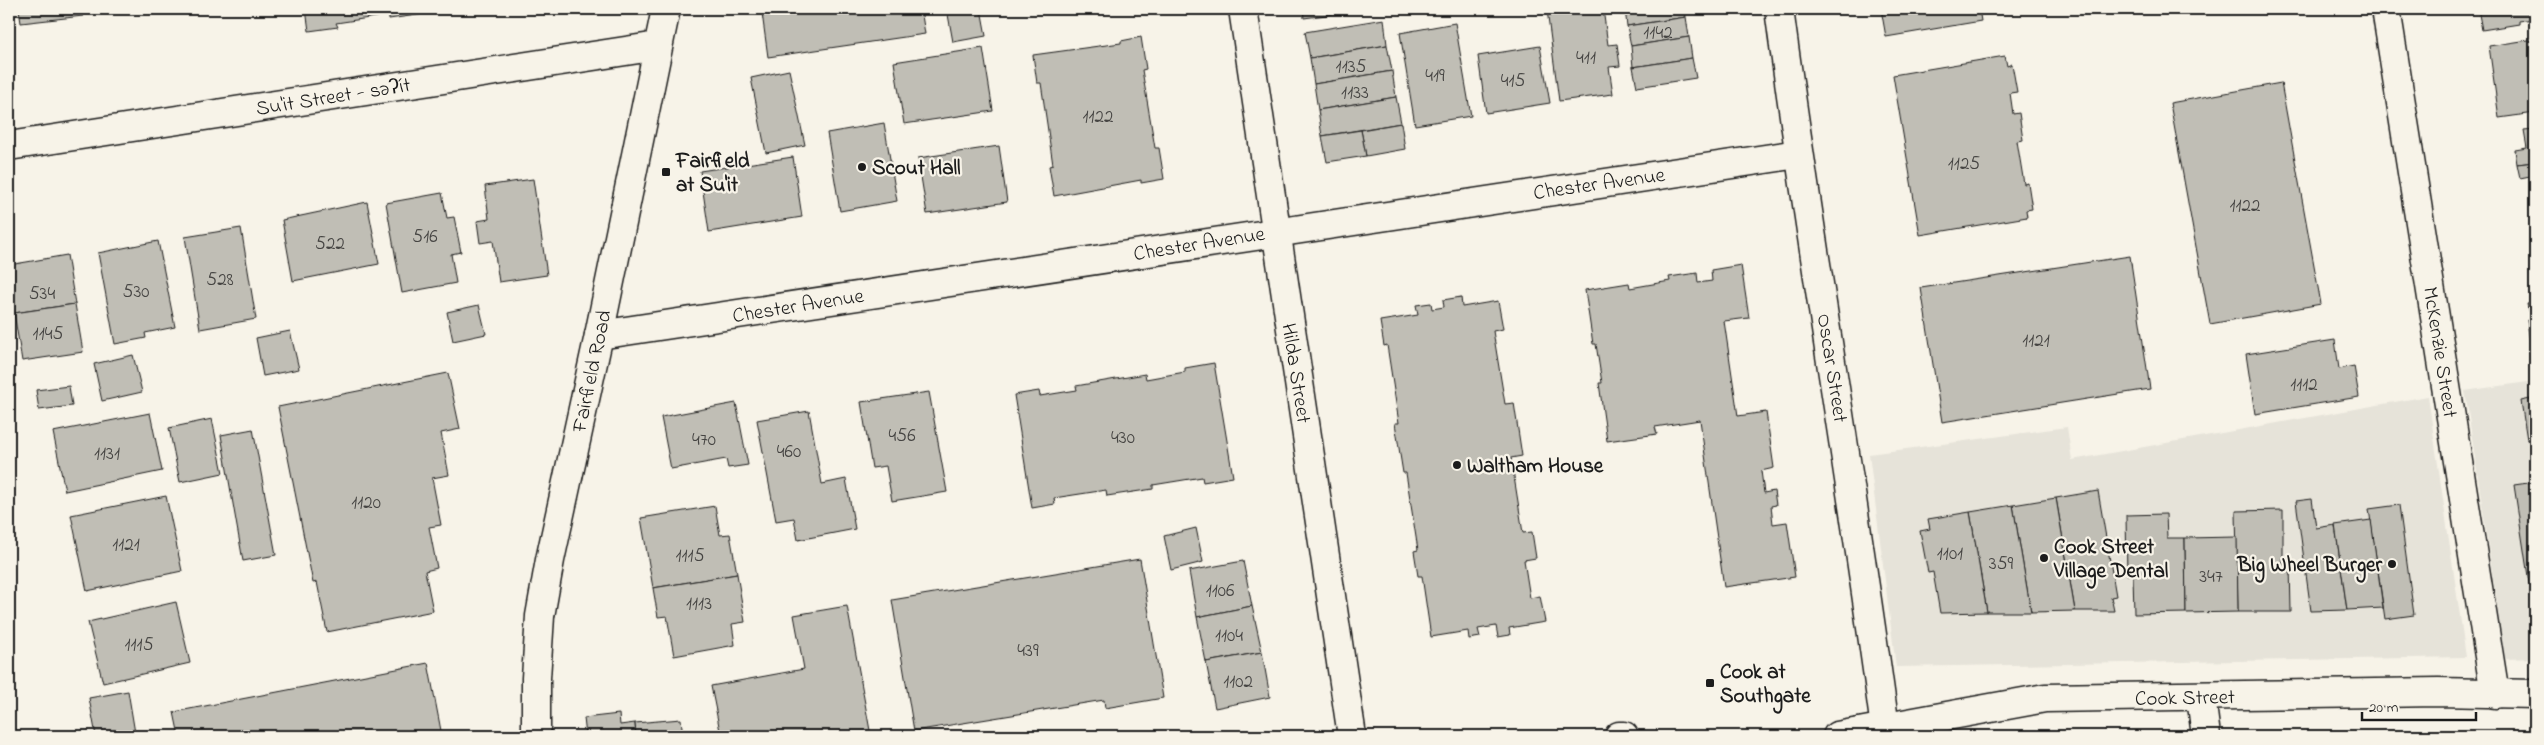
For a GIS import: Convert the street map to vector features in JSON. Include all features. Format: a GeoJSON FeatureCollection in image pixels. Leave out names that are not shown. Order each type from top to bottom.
{"type":"FeatureCollection","features":[{"type":"Feature","properties":{"kind":"street","name":"Fairfield Road"},"geometry":{"type":"LineString","coordinates":[[536,736],[536,678],[540,616],[550,560],[599,335],[666,9]]}},
{"type":"Feature","properties":{"kind":"street","name":"Hilda Street"},"geometry":{"type":"LineString","coordinates":[[1243,9],[1352,736]]}},
{"type":"Feature","properties":{"kind":"street","name":"Oscar Street"},"geometry":{"type":"LineString","coordinates":[[1779,9],[1798,154],[1832,361],[1885,728]]}},
{"type":"Feature","properties":{"kind":"street","name":"McKenzie Street"},"geometry":{"type":"LineString","coordinates":[[2386,9],[2495,694]]}},
{"type":"Feature","properties":{"kind":"street","name":"Su'it Street - səʔít"},"geometry":{"type":"LineString","coordinates":[[9,146],[658,46]]}},
{"type":"Feature","properties":{"kind":"street","name":"Chester Avenue"},"geometry":{"type":"LineString","coordinates":[[599,335],[1276,231],[1798,154]]}},
{"type":"Feature","properties":{"kind":"street","name":"Cook Street"},"geometry":{"type":"LineString","coordinates":[[1837,736],[2045,698],[2438,692],[2535,694]]}},
{"type":"Feature","properties":{"kind":"street"},"geometry":{"type":"LineString","coordinates":[[2201,697],[2206,736]]}},
{"type":"Feature","properties":{"kind":"street"},"geometry":{"type":"LineString","coordinates":[[1619,736],[1624,736]]}},
{"type":"Feature","properties":{"kind":"shaded area"},"geometry":{"type":"Polygon","coordinates":[[[2535,381],[2535,658],[2505,659],[2465,391],[2535,381]]]}},
{"type":"Feature","properties":{"kind":"shaded area"},"geometry":{"type":"Polygon","coordinates":[[[2428,396],[2466,657],[1896,667],[1869,454],[2067,427],[2072,460],[2428,396]]]}},
{"type":"Feature","properties":{"kind":"building"},"geometry":{"type":"Polygon","coordinates":[[[19,9],[82,9],[83,16],[21,23],[19,9]]]}},
{"type":"Feature","properties":{"kind":"building"},"geometry":{"type":"Polygon","coordinates":[[[306,9],[438,9],[438,12],[389,19],[389,15],[336,23],[338,27],[309,31],[306,9]]]}},
{"type":"Feature","properties":{"kind":"building"},"geometry":{"type":"Polygon","coordinates":[[[776,9],[921,9],[925,34],[768,57],[762,13],[776,11],[776,9]]]}},
{"type":"Feature","properties":{"kind":"building"},"geometry":{"type":"Polygon","coordinates":[[[947,9],[981,9],[986,36],[953,42],[947,9]]]}},
{"type":"Feature","properties":{"kind":"building"},"geometry":{"type":"Polygon","coordinates":[[[1303,9],[1340,9],[1341,13],[1304,18],[1303,9]]]}},
{"type":"Feature","properties":{"kind":"building"},"geometry":{"type":"Polygon","coordinates":[[[1603,9],[1608,45],[1617,44],[1620,66],[1609,67],[1613,94],[1559,101],[1547,10],[1603,9]]]}},
{"type":"Feature","properties":{"kind":"building"},"geometry":{"type":"Polygon","coordinates":[[[1625,9],[1685,9],[1686,17],[1627,26],[1625,9]]]}},
{"type":"Feature","properties":{"kind":"building"},"geometry":{"type":"Polygon","coordinates":[[[1881,9],[1979,9],[1981,21],[1886,37],[1881,9]]]}},
{"type":"Feature","properties":{"kind":"building"},"geometry":{"type":"Polygon","coordinates":[[[2478,9],[2535,9],[2535,24],[2533,19],[2519,21],[2519,24],[2482,30],[2478,9]]]}},
{"type":"Feature","properties":{"kind":"building"},"geometry":{"type":"Polygon","coordinates":[[[1686,17],[1689,37],[1631,46],[1627,26],[1686,17]]]}},
{"type":"Feature","properties":{"kind":"building"},"geometry":{"type":"Polygon","coordinates":[[[1384,19],[1387,45],[1310,58],[1305,32],[1384,19]]]}},
{"type":"Feature","properties":{"kind":"building"},"geometry":{"type":"Polygon","coordinates":[[[1455,23],[1471,116],[1415,125],[1400,33],[1455,23]]]}},
{"type":"Feature","properties":{"kind":"building"},"geometry":{"type":"Polygon","coordinates":[[[1141,37],[1146,69],[1142,70],[1155,148],[1159,148],[1164,179],[1141,183],[1141,180],[1054,196],[1049,166],[1053,165],[1041,83],[1037,83],[1033,55],[1121,43],[1121,41],[1141,37]]]}},
{"type":"Feature","properties":{"kind":"building"},"geometry":{"type":"Polygon","coordinates":[[[1689,37],[1692,58],[1633,67],[1631,46],[1689,37]]]}},
{"type":"Feature","properties":{"kind":"building"},"geometry":{"type":"Polygon","coordinates":[[[2535,39],[2535,113],[2499,118],[2489,46],[2535,39]]]}},
{"type":"Feature","properties":{"kind":"building"},"geometry":{"type":"Polygon","coordinates":[[[1387,45],[1392,71],[1314,84],[1310,58],[1387,45]]]}},
{"type":"Feature","properties":{"kind":"building"},"geometry":{"type":"Polygon","coordinates":[[[1540,46],[1550,103],[1486,113],[1478,56],[1540,46]]]}},
{"type":"Feature","properties":{"kind":"building"},"geometry":{"type":"Polygon","coordinates":[[[983,48],[993,111],[904,124],[894,62],[983,48]]]}},
{"type":"Feature","properties":{"kind":"building"},"geometry":{"type":"Polygon","coordinates":[[[2005,56],[2007,66],[2012,64],[2017,92],[2010,93],[2013,114],[2019,113],[2023,140],[2017,141],[2024,184],[2028,183],[2032,209],[2026,210],[2027,217],[1920,235],[1893,75],[2005,56]]]}},
{"type":"Feature","properties":{"kind":"building"},"geometry":{"type":"Polygon","coordinates":[[[1692,58],[1696,78],[1637,87],[1633,67],[1692,58]]]}},
{"type":"Feature","properties":{"kind":"building"},"geometry":{"type":"Polygon","coordinates":[[[789,70],[805,145],[766,153],[751,78],[789,70]]]}},
{"type":"Feature","properties":{"kind":"building"},"geometry":{"type":"Polygon","coordinates":[[[1392,71],[1396,97],[1318,110],[1314,84],[1392,71]]]}},
{"type":"Feature","properties":{"kind":"building"},"geometry":{"type":"Polygon","coordinates":[[[2281,83],[2321,304],[2210,324],[2170,103],[2281,83]]]}},
{"type":"Feature","properties":{"kind":"building"},"geometry":{"type":"Polygon","coordinates":[[[1396,97],[1401,123],[1322,136],[1318,110],[1396,97]]]}},
{"type":"Feature","properties":{"kind":"building","name":"Scout Hall"},"geometry":{"type":"Polygon","coordinates":[[[884,123],[897,201],[840,211],[827,133],[884,123]]]}},
{"type":"Feature","properties":{"kind":"building"},"geometry":{"type":"Polygon","coordinates":[[[1401,123],[1405,149],[1366,156],[1361,130],[1401,123]]]}},
{"type":"Feature","properties":{"kind":"building"},"geometry":{"type":"Polygon","coordinates":[[[1361,130],[1366,156],[1327,162],[1322,136],[1361,130]]]}},
{"type":"Feature","properties":{"kind":"building"},"geometry":{"type":"Polygon","coordinates":[[[2535,130],[2535,162],[2517,164],[2515,150],[2527,148],[2524,131],[2535,130]]]}},
{"type":"Feature","properties":{"kind":"building"},"geometry":{"type":"Polygon","coordinates":[[[999,146],[1007,202],[927,214],[918,158],[999,146]]]}},
{"type":"Feature","properties":{"kind":"building"},"geometry":{"type":"Polygon","coordinates":[[[793,157],[802,217],[709,232],[700,171],[793,157]]]}},
{"type":"Feature","properties":{"kind":"building"},"geometry":{"type":"Polygon","coordinates":[[[2535,162],[2535,193],[2533,194],[2530,176],[2520,178],[2517,164],[2535,162]]]}},
{"type":"Feature","properties":{"kind":"building"},"geometry":{"type":"Polygon","coordinates":[[[533,179],[547,275],[499,282],[493,241],[480,243],[477,221],[489,219],[485,186],[533,179]]]}},
{"type":"Feature","properties":{"kind":"building"},"geometry":{"type":"Polygon","coordinates":[[[442,193],[447,218],[454,217],[461,252],[451,254],[456,283],[402,293],[386,203],[442,193]]]}},
{"type":"Feature","properties":{"kind":"building"},"geometry":{"type":"Polygon","coordinates":[[[367,202],[379,264],[293,281],[282,220],[367,202]]]}},
{"type":"Feature","properties":{"kind":"building"},"geometry":{"type":"Polygon","coordinates":[[[241,228],[256,319],[200,329],[185,237],[241,228]]]}},
{"type":"Feature","properties":{"kind":"building"},"geometry":{"type":"Polygon","coordinates":[[[158,241],[175,327],[145,333],[146,338],[115,344],[98,253],[158,241]]]}},
{"type":"Feature","properties":{"kind":"building"},"geometry":{"type":"Polygon","coordinates":[[[67,255],[75,304],[14,313],[9,281],[9,265],[67,255]]]}},
{"type":"Feature","properties":{"kind":"building"},"geometry":{"type":"Polygon","coordinates":[[[2130,256],[2150,389],[1942,422],[1921,288],[2130,256]]]}},
{"type":"Feature","properties":{"kind":"building"},"geometry":{"type":"Polygon","coordinates":[[[1741,265],[1749,318],[1724,321],[1738,416],[1766,412],[1774,468],[1761,471],[1764,493],[1774,491],[1776,505],[1771,506],[1773,524],[1787,522],[1795,577],[1724,587],[1700,420],[1655,427],[1657,434],[1607,441],[1599,383],[1602,383],[1596,344],[1593,344],[1585,290],[1629,283],[1630,288],[1670,281],[1669,277],[1697,273],[1698,283],[1712,281],[1711,270],[1741,265]]]}},
{"type":"Feature","properties":{"kind":"building"},"geometry":{"type":"Polygon","coordinates":[[[2535,267],[2535,296],[2534,296],[2530,268],[2535,267]]]}},
{"type":"Feature","properties":{"kind":"building","name":"Waltham House"},"geometry":{"type":"Polygon","coordinates":[[[1461,297],[1462,307],[1498,301],[1503,329],[1493,331],[1505,404],[1514,403],[1522,456],[1511,458],[1523,533],[1532,532],[1536,558],[1524,560],[1530,598],[1540,596],[1545,622],[1509,628],[1510,635],[1498,637],[1496,626],[1478,629],[1480,637],[1469,639],[1468,631],[1431,637],[1422,576],[1418,576],[1414,551],[1418,550],[1406,473],[1403,473],[1395,423],[1399,423],[1387,345],[1384,346],[1380,321],[1418,315],[1416,305],[1431,303],[1432,309],[1444,307],[1443,300],[1461,297]]]}},
{"type":"Feature","properties":{"kind":"building"},"geometry":{"type":"Polygon","coordinates":[[[2535,303],[2534,373],[2527,320],[2530,320],[2527,304],[2535,303]]]}},
{"type":"Feature","properties":{"kind":"building"},"geometry":{"type":"Polygon","coordinates":[[[75,304],[83,352],[22,361],[14,313],[75,304]]]}},
{"type":"Feature","properties":{"kind":"building"},"geometry":{"type":"Polygon","coordinates":[[[479,305],[486,334],[453,341],[447,312],[479,305]]]}},
{"type":"Feature","properties":{"kind":"building"},"geometry":{"type":"Polygon","coordinates":[[[290,331],[299,369],[263,376],[256,338],[290,331]]]}},
{"type":"Feature","properties":{"kind":"building"},"geometry":{"type":"Polygon","coordinates":[[[2335,340],[2339,369],[2354,366],[2359,397],[2255,414],[2246,354],[2335,340]]]}},
{"type":"Feature","properties":{"kind":"building"},"geometry":{"type":"Polygon","coordinates":[[[133,355],[142,392],[102,401],[94,364],[133,355]]]}},
{"type":"Feature","properties":{"kind":"building"},"geometry":{"type":"Polygon","coordinates":[[[1214,363],[1233,477],[1203,482],[1202,477],[1153,485],[1153,489],[1107,496],[1106,490],[1054,498],[1055,504],[1032,508],[1014,395],[1039,391],[1040,396],[1077,390],[1076,386],[1145,374],[1146,379],[1185,372],[1185,368],[1214,363]]]}},
{"type":"Feature","properties":{"kind":"building"},"geometry":{"type":"Polygon","coordinates":[[[448,373],[460,429],[441,433],[449,475],[432,478],[441,525],[429,527],[437,568],[425,571],[433,611],[327,632],[317,582],[313,583],[278,407],[448,373]]]}},
{"type":"Feature","properties":{"kind":"building"},"geometry":{"type":"Polygon","coordinates":[[[69,386],[72,406],[39,410],[36,390],[69,386]]]}},
{"type":"Feature","properties":{"kind":"building"},"geometry":{"type":"Polygon","coordinates":[[[929,392],[947,492],[892,501],[886,466],[872,468],[861,402],[929,392]]]}},
{"type":"Feature","properties":{"kind":"building"},"geometry":{"type":"Polygon","coordinates":[[[2535,398],[2535,439],[2527,440],[2521,401],[2535,398]]]}},
{"type":"Feature","properties":{"kind":"building"},"geometry":{"type":"Polygon","coordinates":[[[736,403],[748,465],[728,468],[726,459],[671,469],[661,417],[736,403]]]}},
{"type":"Feature","properties":{"kind":"building"},"geometry":{"type":"Polygon","coordinates":[[[809,411],[822,484],[846,479],[855,529],[798,540],[794,518],[776,521],[757,420],[809,411]]]}},
{"type":"Feature","properties":{"kind":"building"},"geometry":{"type":"Polygon","coordinates":[[[150,413],[162,471],[65,491],[53,432],[150,413]]]}},
{"type":"Feature","properties":{"kind":"building"},"geometry":{"type":"Polygon","coordinates":[[[212,419],[223,473],[180,482],[169,428],[212,419]]]}},
{"type":"Feature","properties":{"kind":"building"},"geometry":{"type":"Polygon","coordinates":[[[253,429],[276,555],[243,561],[221,435],[253,429]]]}},
{"type":"Feature","properties":{"kind":"building"},"geometry":{"type":"Polygon","coordinates":[[[2535,482],[2535,622],[2514,485],[2535,482]]]}},
{"type":"Feature","properties":{"kind":"building"},"geometry":{"type":"Polygon","coordinates":[[[2098,491],[2116,596],[2111,597],[2114,611],[2075,611],[2056,498],[2098,491]]]}},
{"type":"Feature","properties":{"kind":"building"},"geometry":{"type":"Polygon","coordinates":[[[166,496],[182,571],[87,591],[71,515],[166,496]]]}},
{"type":"Feature","properties":{"kind":"building","name":"Cook Street Village Dental"},"geometry":{"type":"Polygon","coordinates":[[[2056,498],[2075,611],[2031,612],[2013,505],[2056,498]]]}},
{"type":"Feature","properties":{"kind":"building"},"geometry":{"type":"Polygon","coordinates":[[[2312,499],[2316,528],[2335,525],[2347,610],[2311,611],[2296,501],[2312,499]]]}},
{"type":"Feature","properties":{"kind":"building"},"geometry":{"type":"Polygon","coordinates":[[[2013,505],[2031,612],[1987,612],[1970,512],[2013,505]]]}},
{"type":"Feature","properties":{"kind":"building","name":"Big Wheel Burger"},"geometry":{"type":"Polygon","coordinates":[[[2399,505],[2414,615],[2385,619],[2369,509],[2399,505]]]}},
{"type":"Feature","properties":{"kind":"building"},"geometry":{"type":"Polygon","coordinates":[[[715,506],[720,535],[730,534],[737,574],[653,588],[641,518],[715,506]]]}},
{"type":"Feature","properties":{"kind":"building"},"geometry":{"type":"Polygon","coordinates":[[[2283,510],[2283,564],[2290,564],[2291,612],[2238,612],[2236,511],[2283,510]]]}},
{"type":"Feature","properties":{"kind":"building"},"geometry":{"type":"Polygon","coordinates":[[[1970,512],[1987,612],[1940,613],[1933,572],[1928,573],[1920,531],[1930,529],[1928,519],[1970,512]]]}},
{"type":"Feature","properties":{"kind":"building"},"geometry":{"type":"Polygon","coordinates":[[[2166,514],[2167,538],[2185,538],[2186,613],[2134,614],[2133,574],[2127,575],[2126,515],[2166,514]]]}},
{"type":"Feature","properties":{"kind":"building"},"geometry":{"type":"Polygon","coordinates":[[[2371,520],[2383,608],[2347,610],[2335,525],[2371,520]]]}},
{"type":"Feature","properties":{"kind":"building"},"geometry":{"type":"Polygon","coordinates":[[[1196,528],[1203,562],[1171,570],[1164,536],[1196,528]]]}},
{"type":"Feature","properties":{"kind":"building"},"geometry":{"type":"Polygon","coordinates":[[[2237,537],[2238,612],[2186,613],[2185,538],[2237,537]]]}},
{"type":"Feature","properties":{"kind":"building"},"geometry":{"type":"Polygon","coordinates":[[[1140,559],[1163,698],[1105,708],[1104,700],[914,731],[892,600],[1140,559]]]}},
{"type":"Feature","properties":{"kind":"building"},"geometry":{"type":"Polygon","coordinates":[[[1243,561],[1252,606],[1197,617],[1189,571],[1243,561]]]}},
{"type":"Feature","properties":{"kind":"building"},"geometry":{"type":"Polygon","coordinates":[[[737,574],[745,622],[732,624],[735,645],[674,656],[667,616],[658,617],[653,588],[737,574]]]}},
{"type":"Feature","properties":{"kind":"building"},"geometry":{"type":"Polygon","coordinates":[[[176,602],[190,663],[103,683],[88,622],[176,602]]]}},
{"type":"Feature","properties":{"kind":"building"},"geometry":{"type":"Polygon","coordinates":[[[847,606],[871,736],[721,736],[711,686],[804,669],[794,615],[847,606]]]}},
{"type":"Feature","properties":{"kind":"building"},"geometry":{"type":"Polygon","coordinates":[[[1252,606],[1262,652],[1206,662],[1197,617],[1252,606]]]}},
{"type":"Feature","properties":{"kind":"building"},"geometry":{"type":"Polygon","coordinates":[[[1262,652],[1270,697],[1215,708],[1206,662],[1262,652]]]}},
{"type":"Feature","properties":{"kind":"building"},"geometry":{"type":"Polygon","coordinates":[[[428,663],[442,736],[179,736],[174,712],[428,663]]]}},
{"type":"Feature","properties":{"kind":"building"},"geometry":{"type":"Polygon","coordinates":[[[128,691],[135,733],[96,736],[89,698],[128,691]]]}},
{"type":"Feature","properties":{"kind":"building"},"geometry":{"type":"Polygon","coordinates":[[[619,714],[620,725],[635,723],[636,736],[586,736],[584,718],[619,714]]]}},
{"type":"Feature","properties":{"kind":"building"},"geometry":{"type":"Polygon","coordinates":[[[681,719],[683,736],[636,736],[635,723],[681,719]]]}},
{"type":"Feature","properties":{"kind":"place","name":"Scout Hall"},"geometry":{"type":"Point","coordinates":[862,167]}},
{"type":"Feature","properties":{"kind":"place","name":"Fairfield at Su'it"},"geometry":{"type":"Point","coordinates":[666,172]}},
{"type":"Feature","properties":{"kind":"place","name":"Waltham House"},"geometry":{"type":"Point","coordinates":[1457,465]}},
{"type":"Feature","properties":{"kind":"place","name":"Cook Street Village Dental"},"geometry":{"type":"Point","coordinates":[2044,558]}},
{"type":"Feature","properties":{"kind":"place","name":"Big Wheel Burger"},"geometry":{"type":"Point","coordinates":[2392,564]}},
{"type":"Feature","properties":{"kind":"place","name":"Cook at Southgate"},"geometry":{"type":"Point","coordinates":[1710,683]}}]}
